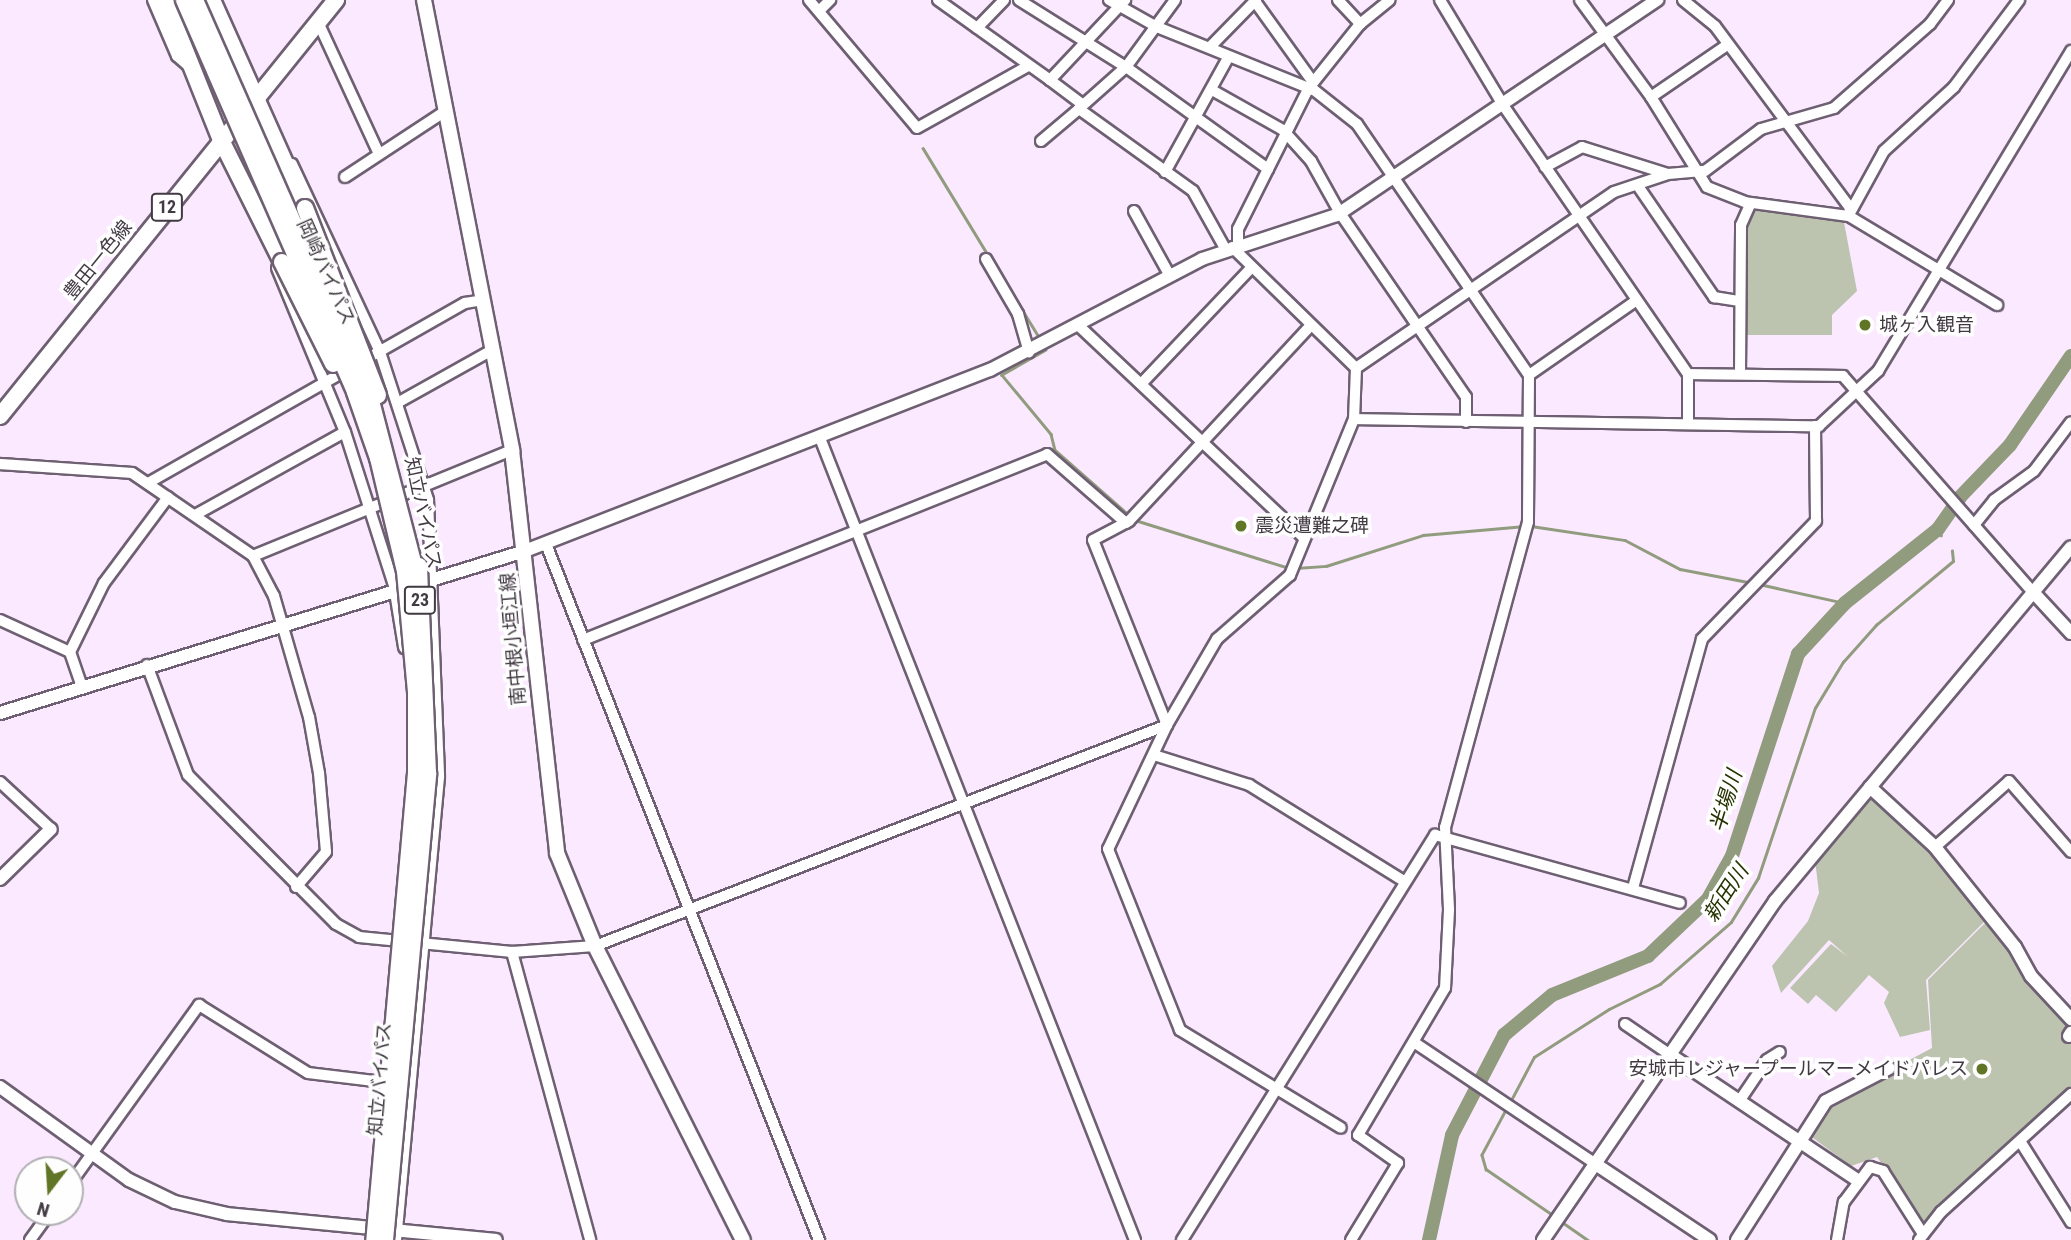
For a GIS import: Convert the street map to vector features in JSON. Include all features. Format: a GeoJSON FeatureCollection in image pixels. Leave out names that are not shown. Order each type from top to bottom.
{"type":"FeatureCollection","features":[{"type":"Feature","properties":{"kind":"main road","name":"23"},"geometry":{"type":"LineString","coordinates":[[165,0],[221,140],[335,369],[405,571]]}},
{"type":"Feature","properties":{"kind":"main road","name":"岡崎バイパス"},"geometry":{"type":"LineString","coordinates":[[184,0],[355,392],[405,571]]}},
{"type":"Feature","properties":{"kind":"main road","name":"知立バイパス"},"geometry":{"type":"LineString","coordinates":[[195,0],[370,397],[402,507],[420,603],[427,784],[393,1237]]}},
{"type":"Feature","properties":{"kind":"main road","name":"豊田一色線"},"geometry":{"type":"LineString","coordinates":[[0,416],[336,0]]}},
{"type":"Feature","properties":{"kind":"main road","name":"南中根小垣江線"},"geometry":{"type":"LineString","coordinates":[[424,0],[512,450],[525,551],[553,837],[595,946],[743,1240]]}},
{"type":"Feature","properties":{"kind":"main road","name":"23"},"geometry":{"type":"LineString","coordinates":[[213,1],[258,97],[370,367],[415,535],[420,603]]}},
{"type":"Feature","properties":{"kind":"main road","name":"知立バイパス"},"geometry":{"type":"LineString","coordinates":[[370,1236],[416,773],[416,693],[405,571]]}},
{"type":"Feature","properties":{"kind":"street"},"geometry":{"type":"LineString","coordinates":[[153,0],[177,56],[191,69]]}},
{"type":"Feature","properties":{"kind":"street"},"geometry":{"type":"LineString","coordinates":[[809,0],[917,128],[1028,66]]}},
{"type":"Feature","properties":{"kind":"street"},"geometry":{"type":"LineString","coordinates":[[819,11],[830,0]]}},
{"type":"Feature","properties":{"kind":"street"},"geometry":{"type":"LineString","coordinates":[[938,0],[1050,80],[1080,108],[1193,191],[1250,269],[1356,368],[1354,419],[1292,568],[1217,639],[1167,725],[1108,849],[1180,1030],[1342,1128]]}},
{"type":"Feature","properties":{"kind":"street"},"geometry":{"type":"LineString","coordinates":[[977,28],[1004,0]]}},
{"type":"Feature","properties":{"kind":"street"},"geometry":{"type":"LineString","coordinates":[[1019,0],[1126,66],[1268,169]]}},
{"type":"Feature","properties":{"kind":"street"},"geometry":{"type":"LineString","coordinates":[[1109,0],[1122,3],[1157,27],[1310,86]]}},
{"type":"Feature","properties":{"kind":"street"},"geometry":{"type":"LineString","coordinates":[[1041,141],[1126,66],[1175,0]]}},
{"type":"Feature","properties":{"kind":"street"},"geometry":{"type":"LineString","coordinates":[[1210,47],[1255,0],[1310,86],[1357,124],[1529,374],[1527,526],[1444,836],[1447,974],[1440,1003],[1358,1135],[1398,1163],[1351,1240]]}},
{"type":"Feature","properties":{"kind":"street"},"geometry":{"type":"LineString","coordinates":[[1338,0],[1360,24]]}},
{"type":"Feature","properties":{"kind":"street"},"geometry":{"type":"LineString","coordinates":[[1232,247],[1238,229],[1310,86],[1360,24],[1390,0]]}},
{"type":"Feature","properties":{"kind":"street"},"geometry":{"type":"LineString","coordinates":[[1440,0],[1503,105],[1688,374],[1688,424]]}},
{"type":"Feature","properties":{"kind":"street"},"geometry":{"type":"LineString","coordinates":[[1580,0],[1651,97],[1707,187],[1751,203],[1850,214]]}},
{"type":"Feature","properties":{"kind":"street"},"geometry":{"type":"LineString","coordinates":[[0,713],[147,665],[281,630],[546,544],[820,438],[1030,352],[1170,276],[1232,247],[1340,213],[1395,179],[1657,0]]}},
{"type":"Feature","properties":{"kind":"street"},"geometry":{"type":"LineString","coordinates":[[1683,0],[1716,26],[1850,214],[1997,305]]}},
{"type":"Feature","properties":{"kind":"street"},"geometry":{"type":"LineString","coordinates":[[1356,368],[1614,192],[1668,174],[1699,172],[1755,132],[1835,108],[1930,24],[1948,0]]}},
{"type":"Feature","properties":{"kind":"street"},"geometry":{"type":"LineString","coordinates":[[1850,214],[1884,151],[1954,87],[2019,0]]}},
{"type":"Feature","properties":{"kind":"street"},"geometry":{"type":"LineString","coordinates":[[1050,80],[1122,3]]}},
{"type":"Feature","properties":{"kind":"street"},"geometry":{"type":"LineString","coordinates":[[318,22],[379,154]]}},
{"type":"Feature","properties":{"kind":"street"},"geometry":{"type":"LineString","coordinates":[[1651,97],[1727,45]]}},
{"type":"Feature","properties":{"kind":"street"},"geometry":{"type":"LineString","coordinates":[[1354,419],[1530,424],[1815,426],[1878,371],[2071,51]]}},
{"type":"Feature","properties":{"kind":"street"},"geometry":{"type":"LineString","coordinates":[[1165,172],[1197,119],[1229,56]]}},
{"type":"Feature","properties":{"kind":"street"},"geometry":{"type":"LineString","coordinates":[[1212,90],[1286,134],[1311,161],[1340,213],[1466,397],[1466,422]]}},
{"type":"Feature","properties":{"kind":"street"},"geometry":{"type":"LineString","coordinates":[[345,177],[447,110]]}},
{"type":"Feature","properties":{"kind":"street"},"geometry":{"type":"LineString","coordinates":[[272,136],[309,191],[380,352],[399,402],[424,484],[439,765],[426,944],[393,1237]]}},
{"type":"Feature","properties":{"kind":"street"},"geometry":{"type":"LineString","coordinates":[[1545,167],[1582,147],[1668,174]]}},
{"type":"Feature","properties":{"kind":"street"},"geometry":{"type":"LineString","coordinates":[[1638,186],[1714,297],[1740,301]]}},
{"type":"Feature","properties":{"kind":"street"},"geometry":{"type":"LineString","coordinates":[[1740,374],[1741,222],[1751,203]]}},
{"type":"Feature","properties":{"kind":"street"},"geometry":{"type":"LineString","coordinates":[[1134,211],[1170,276]]}},
{"type":"Feature","properties":{"kind":"street"},"geometry":{"type":"LineString","coordinates":[[268,234],[267,247],[345,432],[396,592],[410,722],[370,1236]]}},
{"type":"Feature","properties":{"kind":"street"},"geometry":{"type":"LineString","coordinates":[[986,259],[1018,314],[1030,352]]}},
{"type":"Feature","properties":{"kind":"street"},"geometry":{"type":"LineString","coordinates":[[1141,384],[1250,269]]}},
{"type":"Feature","properties":{"kind":"street"},"geometry":{"type":"LineString","coordinates":[[148,483],[468,302],[483,299]]}},
{"type":"Feature","properties":{"kind":"street"},"geometry":{"type":"LineString","coordinates":[[1529,374],[1637,300]]}},
{"type":"Feature","properties":{"kind":"street"},"geometry":{"type":"LineString","coordinates":[[1167,725],[1093,540],[1130,520],[1310,326]]}},
{"type":"Feature","properties":{"kind":"street"},"geometry":{"type":"LineString","coordinates":[[1079,327],[1303,537]]}},
{"type":"Feature","properties":{"kind":"street"},"geometry":{"type":"LineString","coordinates":[[399,402],[494,349]]}},
{"type":"Feature","properties":{"kind":"street"},"geometry":{"type":"LineString","coordinates":[[1688,374],[1839,375],[1858,390],[2071,633]]}},
{"type":"Feature","properties":{"kind":"street"},"geometry":{"type":"LineString","coordinates":[[1972,522],[1994,500],[2034,471],[2071,422]]}},
{"type":"Feature","properties":{"kind":"street"},"geometry":{"type":"LineString","coordinates":[[1633,888],[1702,639],[1751,583],[1816,521],[1815,426]]}},
{"type":"Feature","properties":{"kind":"street"},"geometry":{"type":"LineString","coordinates":[[195,515],[345,432]]}},
{"type":"Feature","properties":{"kind":"street"},"geometry":{"type":"LineString","coordinates":[[820,438],[1135,1240]]}},
{"type":"Feature","properties":{"kind":"street"},"geometry":{"type":"LineString","coordinates":[[253,556],[512,450]]}},
{"type":"Feature","properties":{"kind":"street"},"geometry":{"type":"LineString","coordinates":[[583,640],[1047,454],[1130,520]]}},
{"type":"Feature","properties":{"kind":"street"},"geometry":{"type":"LineString","coordinates":[[0,464],[126,471],[148,483],[253,556],[270,585],[281,630],[309,717],[327,845],[296,887]]}},
{"type":"Feature","properties":{"kind":"street"},"geometry":{"type":"LineString","coordinates":[[82,686],[70,652],[104,583],[168,497]]}},
{"type":"Feature","properties":{"kind":"street"},"geometry":{"type":"LineString","coordinates":[[546,544],[819,1240]]}},
{"type":"Feature","properties":{"kind":"street"},"geometry":{"type":"LineString","coordinates":[[1543,1240],[1745,939],[2071,547]]}},
{"type":"Feature","properties":{"kind":"street"},"geometry":{"type":"LineString","coordinates":[[0,620],[70,652]]}},
{"type":"Feature","properties":{"kind":"street"},"geometry":{"type":"LineString","coordinates":[[147,665],[188,775],[296,887],[351,935],[512,952],[595,946],[1167,725]]}},
{"type":"Feature","properties":{"kind":"street"},"geometry":{"type":"LineString","coordinates":[[1154,755],[1261,791],[1402,880]]}},
{"type":"Feature","properties":{"kind":"street"},"geometry":{"type":"LineString","coordinates":[[1935,847],[2009,781],[2071,852]]}},
{"type":"Feature","properties":{"kind":"street"},"geometry":{"type":"LineString","coordinates":[[0,782],[51,829],[0,879]]}},
{"type":"Feature","properties":{"kind":"street"},"geometry":{"type":"LineString","coordinates":[[1870,787],[1935,847],[2015,947],[2031,976],[2071,1018]]}},
{"type":"Feature","properties":{"kind":"street"},"geometry":{"type":"LineString","coordinates":[[1182,1240],[1402,880],[1431,840],[1444,836],[1680,903]]}},
{"type":"Feature","properties":{"kind":"street"},"geometry":{"type":"LineString","coordinates":[[512,952],[590,1240]]}},
{"type":"Feature","properties":{"kind":"street"},"geometry":{"type":"LineString","coordinates":[[84,1164],[200,1005],[308,1073],[382,1082]]}},
{"type":"Feature","properties":{"kind":"street"},"geometry":{"type":"LineString","coordinates":[[1625,1024],[1857,1180]]}},
{"type":"Feature","properties":{"kind":"street"},"geometry":{"type":"LineString","coordinates":[[1415,1043],[1710,1240]]}},
{"type":"Feature","properties":{"kind":"street"},"geometry":{"type":"LineString","coordinates":[[1740,1101],[1767,1060],[1780,1052]]}},
{"type":"Feature","properties":{"kind":"street"},"geometry":{"type":"LineString","coordinates":[[1737,1240],[1826,1101],[1889,1068]]}},
{"type":"Feature","properties":{"kind":"street"},"geometry":{"type":"LineString","coordinates":[[0,1087],[144,1188],[189,1207],[370,1236],[496,1240]]}},
{"type":"Feature","properties":{"kind":"street"},"geometry":{"type":"LineString","coordinates":[[1837,1240],[1844,1202],[1867,1168],[1880,1168],[1921,1237],[2071,1094]]}},
{"type":"Feature","properties":{"kind":"street"},"geometry":{"type":"LineString","coordinates":[[2020,1141],[2071,1222]]}},
{"type":"Feature","properties":{"kind":"green space"},"geometry":{"type":"Polygon","coordinates":[[[1755,207],[1843,217],[1857,291],[1832,315],[1832,335],[1745,335],[1745,221],[1755,207]]]}},
{"type":"Feature","properties":{"kind":"green space"},"geometry":{"type":"Polygon","coordinates":[[[1873,796],[1926,846],[1987,919],[1926,980],[1930,1030],[1900,1037],[1884,1003],[1889,992],[1869,975],[1836,1012],[1816,995],[1808,1004],[1790,988],[1831,944],[1848,957],[1829,940],[1781,993],[1772,966],[1808,921],[1819,893],[1815,860],[1873,796]]]}},
{"type":"Feature","properties":{"kind":"green space","name":"安城市レジャープールマーメイドパレス"},"geometry":{"type":"Polygon","coordinates":[[[1988,920],[2031,983],[2071,1025],[2071,1090],[1925,1225],[1877,1157],[1851,1166],[1809,1135],[1830,1102],[1932,1048],[1928,980],[1988,920]]]}},
{"type":"Feature","properties":{"kind":"waterway"},"geometry":{"type":"LineString","coordinates":[[923,148],[988,255]]}},
{"type":"Feature","properties":{"kind":"waterway"},"geometry":{"type":"LineString","coordinates":[[1007,285],[1039,337]]}},
{"type":"Feature","properties":{"kind":"waterway"},"geometry":{"type":"LineString","coordinates":[[1046,350],[1002,375],[1051,434],[1055,450],[1130,516]]}},
{"type":"Feature","properties":{"kind":"waterway","name":"半場川"},"geometry":{"type":"LineString","coordinates":[[1429,1240],[1452,1135],[1504,1035],[1552,995],[1648,956],[1708,899],[1732,856],[1798,654],[1845,603],[1938,529],[1960,497],[2010,445],[2071,356]]}},
{"type":"Feature","properties":{"kind":"waterway"},"geometry":{"type":"LineString","coordinates":[[1135,520],[1289,568]]}},
{"type":"Feature","properties":{"kind":"waterway"},"geometry":{"type":"LineString","coordinates":[[1296,568],[1326,566],[1423,535],[1525,526]]}},
{"type":"Feature","properties":{"kind":"waterway"},"geometry":{"type":"LineString","coordinates":[[1531,526],[1625,540],[1680,569],[1753,583]]}},
{"type":"Feature","properties":{"kind":"waterway","name":"新田川"},"geometry":{"type":"LineString","coordinates":[[1938,529],[1941,535]]}},
{"type":"Feature","properties":{"kind":"waterway","name":"新田川"},"geometry":{"type":"LineString","coordinates":[[1509,1104],[1534,1057],[1609,1009],[1660,984],[1731,922],[1758,878],[1815,708],[1843,662],[1876,625],[1953,561],[1952,551]]}},
{"type":"Feature","properties":{"kind":"waterway"},"geometry":{"type":"LineString","coordinates":[[1759,584],[1845,603]]}},
{"type":"Feature","properties":{"kind":"waterway","name":"新田川"},"geometry":{"type":"LineString","coordinates":[[1506,1110],[1482,1155],[1486,1169],[1550,1213]]}},
{"type":"Feature","properties":{"kind":"waterway","name":"新田川"},"geometry":{"type":"LineString","coordinates":[[1565,1224],[1588,1240]]}},
{"type":"Feature","properties":{"kind":"place","name":"城ヶ入観音"},"geometry":{"type":"Point","coordinates":[1865,325]}},
{"type":"Feature","properties":{"kind":"place","name":"震災遭難之碑"},"geometry":{"type":"Point","coordinates":[1241,526]}},
{"type":"Feature","properties":{"kind":"place","name":"安城市レジャープールマーメイドパレス"},"geometry":{"type":"Point","coordinates":[1982,1069]}}]}
